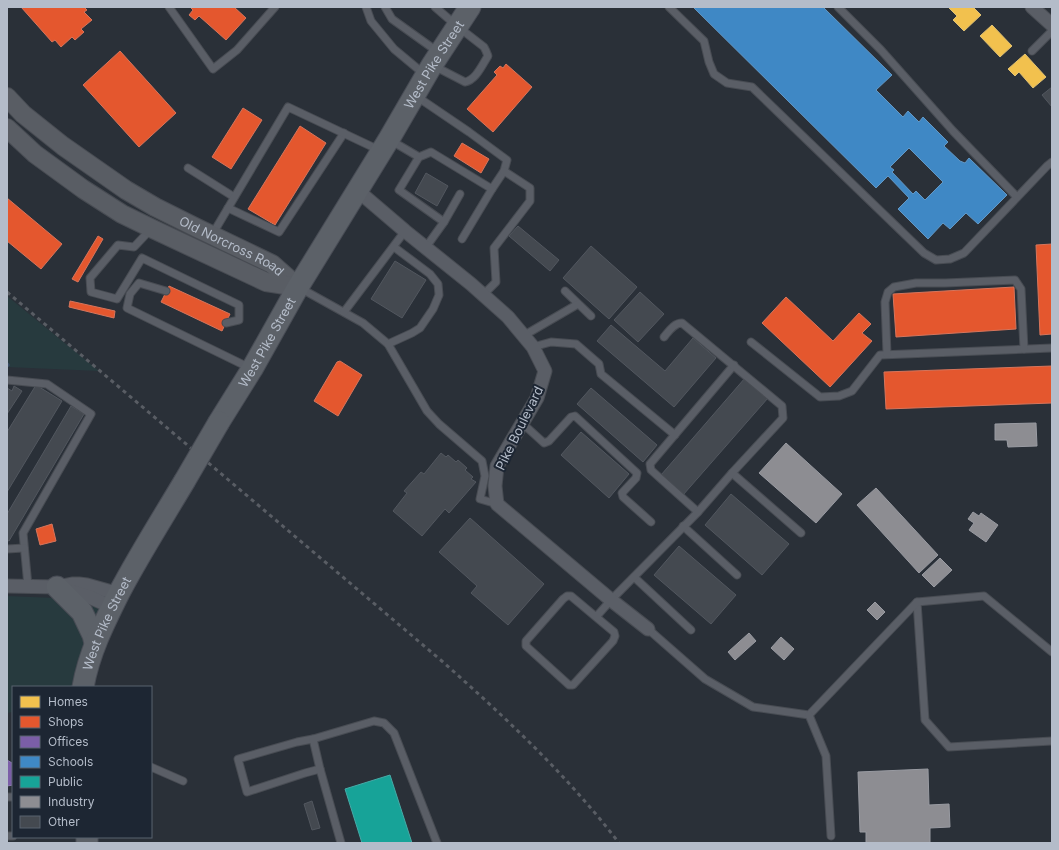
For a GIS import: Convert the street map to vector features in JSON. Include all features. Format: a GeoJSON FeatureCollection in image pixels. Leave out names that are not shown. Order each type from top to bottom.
{"type":"FeatureCollection","features":[{"type":"Feature","properties":{"kind":"main road","name":"West Pike Street"},"geometry":{"type":"LineString","coordinates":[[83,686],[95,643],[134,565],[252,369],[298,287],[432,65],[470,7]]}},
{"type":"Feature","properties":{"kind":"main road","name":"Old Norcross Road"},"geometry":{"type":"LineString","coordinates":[[7,97],[23,114],[63,146],[126,190],[155,207],[272,264],[298,287]]}},
{"type":"Feature","properties":{"kind":"main road","name":"Old Norcross Road"},"geometry":{"type":"LineString","coordinates":[[7,128],[35,154],[83,189],[122,214],[266,282],[298,287]]}},
{"type":"Feature","properties":{"kind":"main road"},"geometry":{"type":"LineString","coordinates":[[56,587],[82,612],[93,634],[95,643]]}},
{"type":"Feature","properties":{"kind":"street"},"geometry":{"type":"LineString","coordinates":[[1032,7],[1052,25]]}},
{"type":"Feature","properties":{"kind":"street","name":"Pike Boulevard"},"geometry":{"type":"LineString","coordinates":[[357,190],[508,316],[533,347],[545,371],[537,398],[497,466],[495,486],[497,504]]}},
{"type":"Feature","properties":{"kind":"street"},"geometry":{"type":"LineString","coordinates":[[497,504],[611,600],[648,629]]}},
{"type":"Feature","properties":{"kind":"street"},"geometry":{"type":"LineString","coordinates":[[7,586],[56,587],[72,584],[86,584],[116,600]]}},
{"type":"Feature","properties":{"kind":"lane"},"geometry":{"type":"LineString","coordinates":[[170,7],[213,69],[237,50],[274,7]]}},
{"type":"Feature","properties":{"kind":"lane"},"geometry":{"type":"LineString","coordinates":[[366,7],[371,21],[394,49],[432,65],[465,82],[470,81],[488,56],[486,51],[484,47],[435,7]]}},
{"type":"Feature","properties":{"kind":"lane"},"geometry":{"type":"LineString","coordinates":[[385,7],[392,19],[432,65]]}},
{"type":"Feature","properties":{"kind":"lane"},"geometry":{"type":"LineString","coordinates":[[669,7],[704,41],[709,62],[714,74],[727,83],[752,87],[924,253],[936,260],[950,259],[964,252],[1052,162]]}},
{"type":"Feature","properties":{"kind":"lane"},"geometry":{"type":"LineString","coordinates":[[838,7],[881,50],[953,130],[1017,197]]}},
{"type":"Feature","properties":{"kind":"lane"},"geometry":{"type":"LineString","coordinates":[[1032,51],[1052,31]]}},
{"type":"Feature","properties":{"kind":"lane"},"geometry":{"type":"LineString","coordinates":[[414,95],[470,132],[508,160],[504,171],[462,239]]}},
{"type":"Feature","properties":{"kind":"lane"},"geometry":{"type":"LineString","coordinates":[[212,235],[288,107],[344,133],[419,157]]}},
{"type":"Feature","properties":{"kind":"lane"},"geometry":{"type":"LineString","coordinates":[[228,208],[279,232],[344,133]]}},
{"type":"Feature","properties":{"kind":"lane"},"geometry":{"type":"LineString","coordinates":[[444,222],[399,190],[419,157],[431,152],[492,189]]}},
{"type":"Feature","properties":{"kind":"lane"},"geometry":{"type":"LineString","coordinates":[[188,168],[234,197]]}},
{"type":"Feature","properties":{"kind":"lane"},"geometry":{"type":"LineString","coordinates":[[483,295],[496,282],[494,248],[530,201],[530,188],[504,171]]}},
{"type":"Feature","properties":{"kind":"lane"},"geometry":{"type":"LineString","coordinates":[[426,247],[444,222],[460,194]]}},
{"type":"Feature","properties":{"kind":"lane"},"geometry":{"type":"LineString","coordinates":[[134,246],[151,228]]}},
{"type":"Feature","properties":{"kind":"lane"},"geometry":{"type":"LineString","coordinates":[[344,312],[405,231]]}},
{"type":"Feature","properties":{"kind":"lane"},"geometry":{"type":"LineString","coordinates":[[134,246],[118,245],[90,278],[90,292],[117,300],[142,258]]}},
{"type":"Feature","properties":{"kind":"lane"},"geometry":{"type":"LineString","coordinates":[[134,246],[142,258],[239,305],[239,320],[226,323]]}},
{"type":"Feature","properties":{"kind":"lane"},"geometry":{"type":"LineString","coordinates":[[388,344],[420,328],[433,309],[439,295],[438,284],[430,274],[394,247]]}},
{"type":"Feature","properties":{"kind":"lane"},"geometry":{"type":"LineString","coordinates":[[888,354],[885,302],[888,292],[894,287],[916,283],[1015,280],[1021,289],[1024,349]]}},
{"type":"Feature","properties":{"kind":"lane"},"geometry":{"type":"LineString","coordinates":[[166,292],[139,283],[130,294],[127,308],[252,369]]}},
{"type":"Feature","properties":{"kind":"lane"},"geometry":{"type":"LineString","coordinates":[[298,287],[363,322],[388,344],[427,411],[439,424],[482,461],[485,476],[480,500],[497,504]]}},
{"type":"Feature","properties":{"kind":"lane"},"geometry":{"type":"LineString","coordinates":[[565,291],[591,316]]}},
{"type":"Feature","properties":{"kind":"lane"},"geometry":{"type":"LineString","coordinates":[[523,336],[578,304]]}},
{"type":"Feature","properties":{"kind":"lane"},"geometry":{"type":"LineString","coordinates":[[596,617],[698,512],[783,418],[782,406],[682,323],[675,324],[664,337]]}},
{"type":"Feature","properties":{"kind":"lane"},"geometry":{"type":"LineString","coordinates":[[533,347],[551,342],[576,344],[599,364],[601,374],[675,435]]}},
{"type":"Feature","properties":{"kind":"lane"},"geometry":{"type":"LineString","coordinates":[[751,342],[820,397],[839,396],[852,392],[880,355],[1052,348]]}},
{"type":"Feature","properties":{"kind":"lane"},"geometry":{"type":"LineString","coordinates":[[698,512],[652,470],[650,464],[734,365]]}},
{"type":"Feature","properties":{"kind":"lane"},"geometry":{"type":"LineString","coordinates":[[7,380],[47,384],[91,414],[23,533],[28,586]]}},
{"type":"Feature","properties":{"kind":"lane"},"geometry":{"type":"LineString","coordinates":[[522,423],[544,443],[549,441],[571,417],[574,416],[637,473],[636,478],[622,494],[623,497],[651,522]]}},
{"type":"Feature","properties":{"kind":"lane"},"geometry":{"type":"LineString","coordinates":[[732,473],[801,533]]}},
{"type":"Feature","properties":{"kind":"lane"},"geometry":{"type":"LineString","coordinates":[[684,526],[737,575]]}},
{"type":"Feature","properties":{"kind":"lane"},"geometry":{"type":"LineString","coordinates":[[7,549],[24,548]]}},
{"type":"Feature","properties":{"kind":"lane"},"geometry":{"type":"LineString","coordinates":[[634,577],[691,630]]}},
{"type":"Feature","properties":{"kind":"lane"},"geometry":{"type":"LineString","coordinates":[[567,596],[571,596],[596,617],[614,632],[615,636],[613,641],[573,685],[568,685],[526,646],[526,641],[567,596]]}},
{"type":"Feature","properties":{"kind":"lane"},"geometry":{"type":"LineString","coordinates":[[809,715],[917,602],[984,596],[1052,652]]}},
{"type":"Feature","properties":{"kind":"lane"},"geometry":{"type":"LineString","coordinates":[[917,602],[925,720],[949,746],[1052,741]]}},
{"type":"Feature","properties":{"kind":"lane"},"geometry":{"type":"LineString","coordinates":[[648,629],[705,678],[753,707],[809,715]]}},
{"type":"Feature","properties":{"kind":"lane"},"geometry":{"type":"LineString","coordinates":[[809,715],[826,756],[831,836]]}},
{"type":"Feature","properties":{"kind":"lane"},"geometry":{"type":"LineString","coordinates":[[320,769],[247,792],[238,759],[296,742],[313,740],[374,721],[384,723],[394,733],[437,843]]}},
{"type":"Feature","properties":{"kind":"lane"},"geometry":{"type":"LineString","coordinates":[[313,740],[341,843]]}},
{"type":"Feature","properties":{"kind":"lane"},"geometry":{"type":"LineString","coordinates":[[152,767],[183,781]]}},
{"type":"Feature","properties":{"kind":"green space"},"geometry":{"type":"Polygon","coordinates":[[[7,296],[99,371],[7,367],[7,296]]]}},
{"type":"Feature","properties":{"kind":"green space"},"geometry":{"type":"Polygon","coordinates":[[[7,596],[104,600],[83,686],[12,686],[12,712],[7,713],[7,596]]]}},
{"type":"Feature","properties":{"kind":"building: Homes"},"geometry":{"type":"Polygon","coordinates":[[[973,7],[981,15],[964,31],[953,20],[957,16],[949,8],[973,7]]]}},
{"type":"Feature","properties":{"kind":"building: Homes"},"geometry":{"type":"Polygon","coordinates":[[[992,25],[1012,46],[1000,57],[980,36],[992,25]]]}},
{"type":"Feature","properties":{"kind":"building: Homes"},"geometry":{"type":"Polygon","coordinates":[[[1025,54],[1046,77],[1033,88],[1019,72],[1015,76],[1008,69],[1025,54]]]}},
{"type":"Feature","properties":{"kind":"building: Shops"},"geometry":{"type":"Polygon","coordinates":[[[21,7],[84,7],[87,10],[84,12],[92,20],[81,29],[84,32],[75,40],[72,37],[61,47],[55,40],[52,42],[21,7]]]}},
{"type":"Feature","properties":{"kind":"building: Shops"},"geometry":{"type":"Polygon","coordinates":[[[190,7],[234,7],[246,18],[226,40],[199,16],[195,20],[189,15],[193,10],[190,7]]]}},
{"type":"Feature","properties":{"kind":"building: Shops"},"geometry":{"type":"Polygon","coordinates":[[[120,51],[176,113],[139,147],[83,85],[120,51]]]}},
{"type":"Feature","properties":{"kind":"building: Shops"},"geometry":{"type":"Polygon","coordinates":[[[506,64],[532,87],[493,132],[467,109],[497,75],[494,72],[500,66],[503,68],[506,64]]]}},
{"type":"Feature","properties":{"kind":"building: Shops"},"geometry":{"type":"Polygon","coordinates":[[[243,108],[262,120],[231,169],[212,157],[243,108]]]}},
{"type":"Feature","properties":{"kind":"building: Shops"},"geometry":{"type":"Polygon","coordinates":[[[300,126],[326,143],[275,225],[248,209],[300,126]]]}},
{"type":"Feature","properties":{"kind":"building: Shops"},"geometry":{"type":"Polygon","coordinates":[[[462,143],[489,159],[481,173],[454,156],[462,143]]]}},
{"type":"Feature","properties":{"kind":"building: Shops"},"geometry":{"type":"Polygon","coordinates":[[[7,198],[62,244],[41,269],[7,241],[7,198]]]}},
{"type":"Feature","properties":{"kind":"building: Shops"},"geometry":{"type":"Polygon","coordinates":[[[98,236],[103,239],[78,282],[72,279],[98,236]]]}},
{"type":"Feature","properties":{"kind":"building: Shops"},"geometry":{"type":"Polygon","coordinates":[[[1052,244],[1052,334],[1040,335],[1036,245],[1052,244]]]}},
{"type":"Feature","properties":{"kind":"building: Shops"},"geometry":{"type":"Polygon","coordinates":[[[169,286],[230,314],[222,331],[161,302],[169,286]]]}},
{"type":"Feature","properties":{"kind":"building: Shops"},"geometry":{"type":"Polygon","coordinates":[[[1014,287],[1016,329],[896,337],[893,294],[1014,287]]]}},
{"type":"Feature","properties":{"kind":"building: Shops"},"geometry":{"type":"Polygon","coordinates":[[[786,297],[833,341],[859,313],[871,324],[862,333],[872,341],[830,387],[762,323],[786,297]]]}},
{"type":"Feature","properties":{"kind":"building: Shops"},"geometry":{"type":"Polygon","coordinates":[[[70,301],[115,311],[114,318],[69,307],[70,301]]]}},
{"type":"Feature","properties":{"kind":"building: Shops"},"geometry":{"type":"Polygon","coordinates":[[[340,361],[362,375],[338,416],[314,401],[337,362],[340,361]]]}},
{"type":"Feature","properties":{"kind":"building: Shops"},"geometry":{"type":"Polygon","coordinates":[[[1052,366],[1052,403],[886,409],[884,372],[1052,366]]]}},
{"type":"Feature","properties":{"kind":"building: Shops"},"geometry":{"type":"Polygon","coordinates":[[[52,524],[56,541],[40,545],[36,529],[52,524]]]}},
{"type":"Feature","properties":{"kind":"building: Offices"},"geometry":{"type":"Polygon","coordinates":[[[7,760],[12,763],[12,785],[7,786],[7,760]]]}},
{"type":"Feature","properties":{"kind":"building: Schools"},"geometry":{"type":"Polygon","coordinates":[[[693,7],[823,7],[892,75],[876,90],[903,117],[908,111],[919,122],[923,117],[948,142],[944,146],[960,161],[965,163],[969,158],[1007,195],[978,224],[966,213],[950,229],[943,223],[928,239],[898,209],[909,198],[888,176],[876,188],[693,7]],[[909,148],[890,167],[894,170],[892,172],[913,194],[916,191],[925,200],[943,182],[909,148]]]}},
{"type":"Feature","properties":{"kind":"building: Public"},"geometry":{"type":"Polygon","coordinates":[[[390,775],[412,843],[362,843],[345,789],[390,775]]]}},
{"type":"Feature","properties":{"kind":"building: Industry"},"geometry":{"type":"Polygon","coordinates":[[[1036,423],[1037,446],[1008,447],[1007,440],[995,440],[995,424],[1036,423]]]}},
{"type":"Feature","properties":{"kind":"building: Industry"},"geometry":{"type":"Polygon","coordinates":[[[786,443],[842,494],[816,523],[759,473],[786,443]]]}},
{"type":"Feature","properties":{"kind":"building: Industry"},"geometry":{"type":"Polygon","coordinates":[[[876,488],[938,555],[919,573],[857,505],[876,488]]]}},
{"type":"Feature","properties":{"kind":"building: Industry"},"geometry":{"type":"Polygon","coordinates":[[[973,512],[979,516],[981,513],[998,525],[986,542],[969,530],[974,523],[968,519],[973,512]]]}},
{"type":"Feature","properties":{"kind":"building: Industry"},"geometry":{"type":"Polygon","coordinates":[[[940,558],[952,570],[934,587],[922,575],[940,558]]]}},
{"type":"Feature","properties":{"kind":"building: Industry"},"geometry":{"type":"Polygon","coordinates":[[[875,602],[885,612],[877,620],[867,610],[875,602]]]}},
{"type":"Feature","properties":{"kind":"building: Industry"},"geometry":{"type":"Polygon","coordinates":[[[749,633],[756,641],[735,660],[728,652],[749,633]]]}},
{"type":"Feature","properties":{"kind":"building: Industry"},"geometry":{"type":"Polygon","coordinates":[[[781,637],[794,649],[784,660],[771,648],[781,637]]]}},
{"type":"Feature","properties":{"kind":"building: Industry"},"geometry":{"type":"Polygon","coordinates":[[[928,769],[929,805],[949,804],[950,827],[930,828],[930,843],[866,843],[866,832],[860,832],[858,772],[928,769]]]}},
{"type":"Feature","properties":{"kind":"building: Other"},"geometry":{"type":"Polygon","coordinates":[[[1052,87],[1052,107],[1042,95],[1052,87]]]}},
{"type":"Feature","properties":{"kind":"building: Other"},"geometry":{"type":"Polygon","coordinates":[[[426,173],[448,186],[437,206],[415,193],[426,173]]]}},
{"type":"Feature","properties":{"kind":"building: Other"},"geometry":{"type":"Polygon","coordinates":[[[518,226],[559,260],[550,271],[509,236],[518,226]]]}},
{"type":"Feature","properties":{"kind":"building: Other"},"geometry":{"type":"Polygon","coordinates":[[[591,246],[637,287],[609,319],[563,278],[591,246]]]}},
{"type":"Feature","properties":{"kind":"building: Other"},"geometry":{"type":"Polygon","coordinates":[[[395,261],[426,280],[402,318],[371,299],[395,261]]]}},
{"type":"Feature","properties":{"kind":"building: Other"},"geometry":{"type":"Polygon","coordinates":[[[640,292],[664,314],[638,342],[614,320],[640,292]]]}},
{"type":"Feature","properties":{"kind":"building: Other"},"geometry":{"type":"Polygon","coordinates":[[[611,325],[665,371],[693,338],[716,358],[674,407],[597,341],[611,325]]]}},
{"type":"Feature","properties":{"kind":"building: Other"},"geometry":{"type":"Polygon","coordinates":[[[745,378],[768,398],[683,495],[661,475],[745,378]]]}},
{"type":"Feature","properties":{"kind":"building: Other"},"geometry":{"type":"Polygon","coordinates":[[[36,385],[62,401],[7,492],[7,432],[36,385]]]}},
{"type":"Feature","properties":{"kind":"building: Other"},"geometry":{"type":"Polygon","coordinates":[[[14,386],[22,391],[7,414],[7,388],[12,391],[14,386]]]}},
{"type":"Feature","properties":{"kind":"building: Other"},"geometry":{"type":"Polygon","coordinates":[[[591,388],[657,445],[643,462],[577,404],[591,388]]]}},
{"type":"Feature","properties":{"kind":"building: Other"},"geometry":{"type":"Polygon","coordinates":[[[71,406],[84,414],[9,541],[7,540],[7,514],[71,406]]]}},
{"type":"Feature","properties":{"kind":"building: Other"},"geometry":{"type":"Polygon","coordinates":[[[581,432],[629,474],[609,498],[561,455],[581,432]]]}},
{"type":"Feature","properties":{"kind":"building: Other"},"geometry":{"type":"Polygon","coordinates":[[[441,453],[446,457],[448,455],[456,462],[458,460],[467,468],[465,470],[473,477],[471,479],[476,482],[449,513],[445,509],[422,536],[393,511],[407,493],[404,491],[421,472],[424,474],[441,453]]]}},
{"type":"Feature","properties":{"kind":"building: Other"},"geometry":{"type":"Polygon","coordinates":[[[731,494],[789,544],[762,575],[705,525],[731,494]]]}},
{"type":"Feature","properties":{"kind":"building: Other"},"geometry":{"type":"Polygon","coordinates":[[[470,518],[544,584],[508,625],[471,593],[477,586],[439,552],[470,518]]]}},
{"type":"Feature","properties":{"kind":"building: Other"},"geometry":{"type":"Polygon","coordinates":[[[679,546],[736,595],[711,624],[654,575],[679,546]]]}},
{"type":"Feature","properties":{"kind":"building: Other"},"geometry":{"type":"Polygon","coordinates":[[[312,801],[320,828],[312,830],[304,804],[312,801]]]}},
{"type":"Feature","properties":{"kind":"railway"},"geometry":{"type":"LineString","coordinates":[[7,292],[467,683],[536,748],[558,771],[619,843]]}}]}
